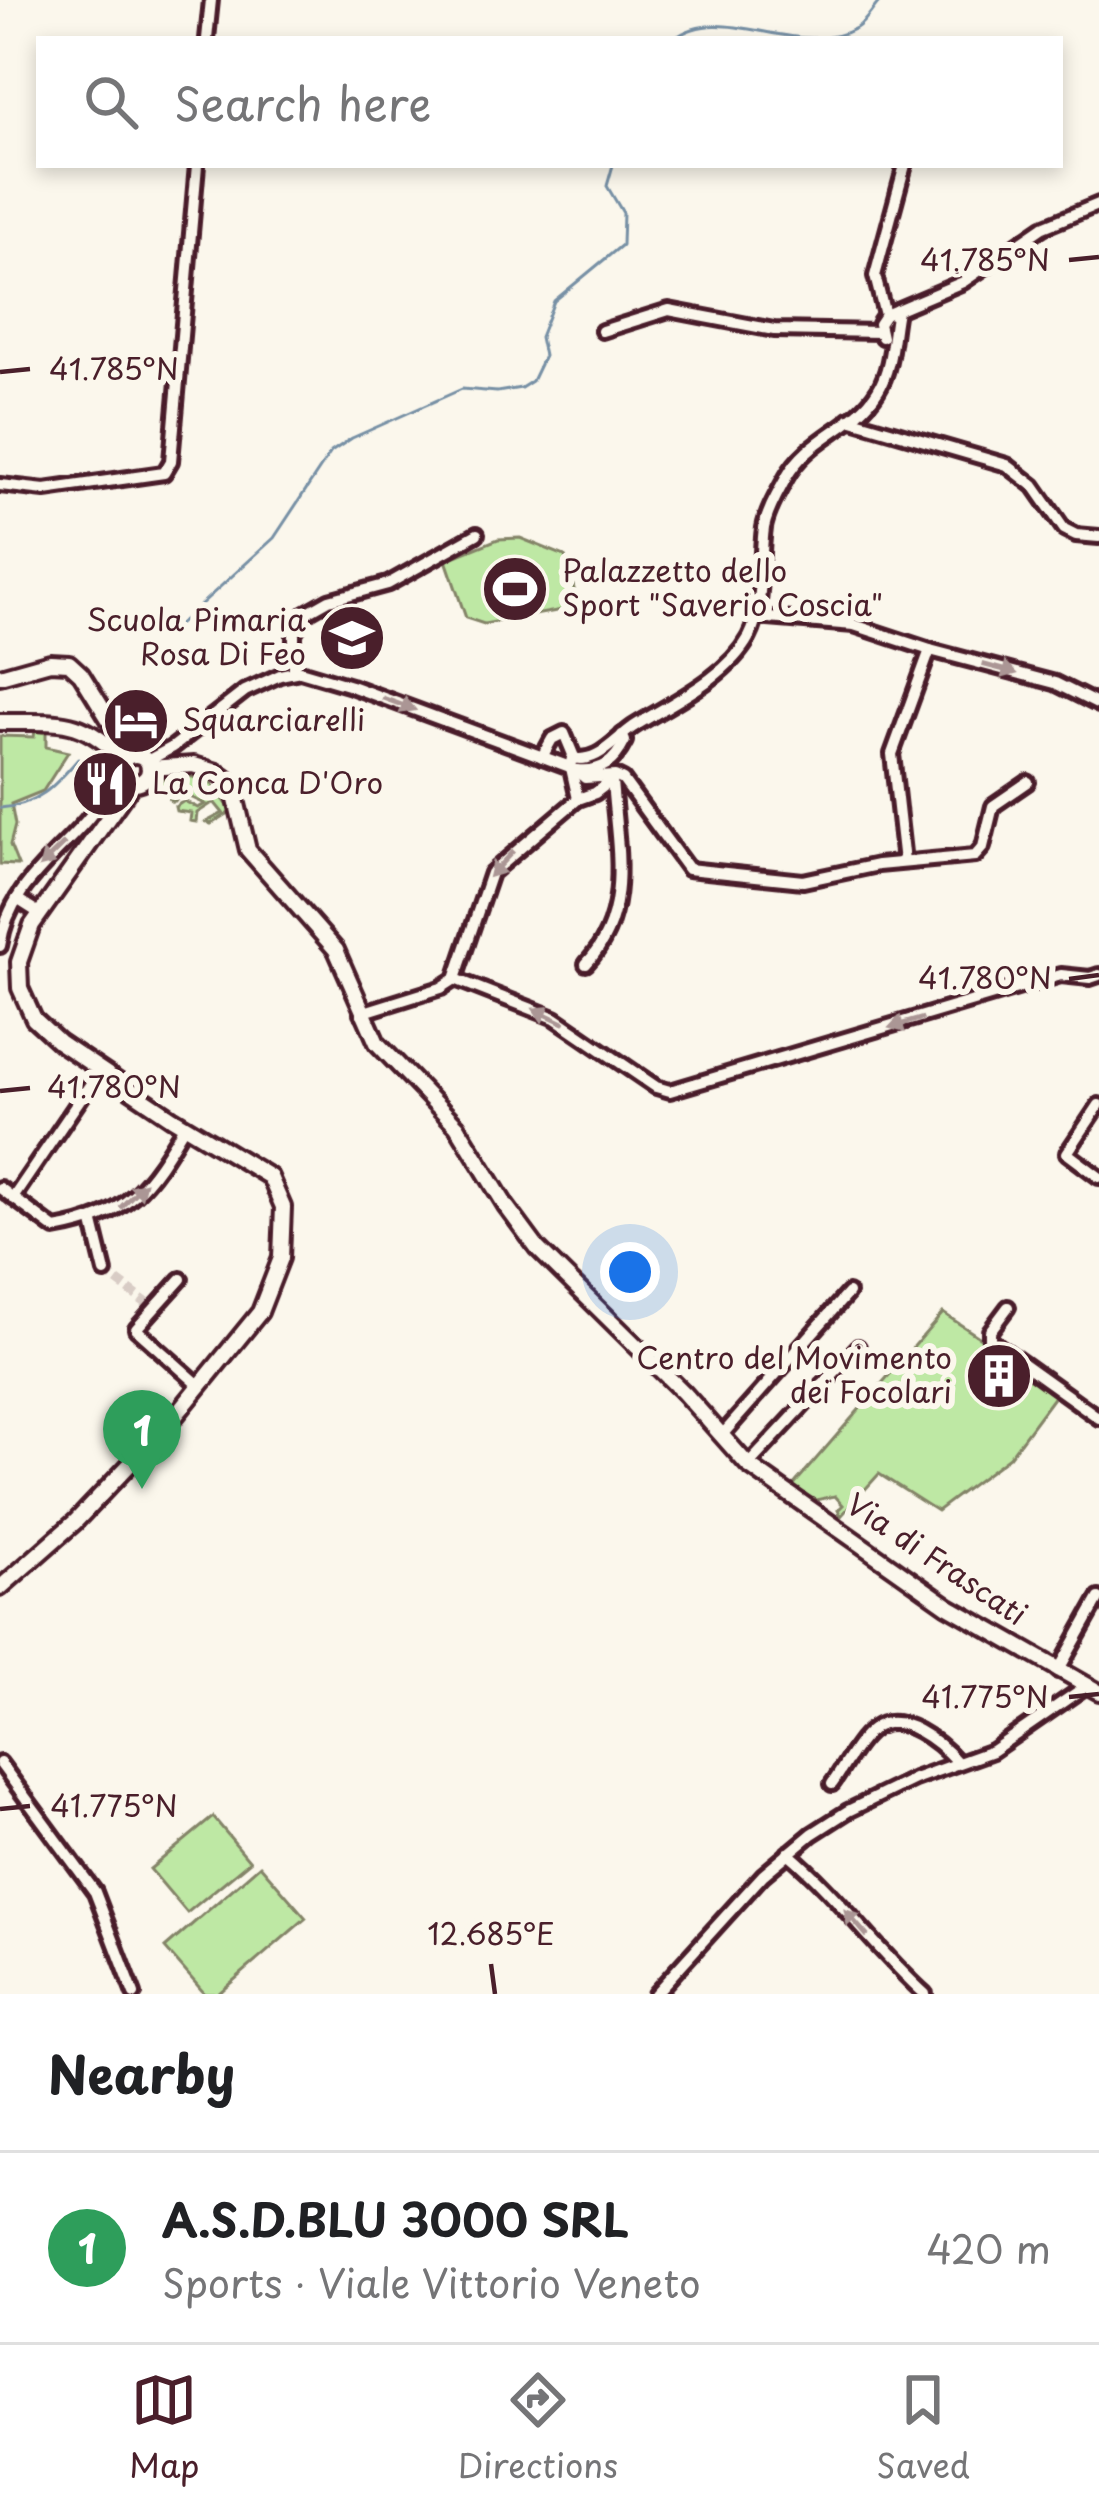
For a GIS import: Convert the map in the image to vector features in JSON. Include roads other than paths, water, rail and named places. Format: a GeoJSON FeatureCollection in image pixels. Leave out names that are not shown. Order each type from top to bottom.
{"type":"FeatureCollection","features":[{"type":"Feature","properties":{"kind":"main road"},"geometry":{"type":"LineString","coordinates":[[0,676],[50,662],[70,663],[81,674],[134,767]]}},
{"type":"Feature","properties":{"kind":"main road"},"geometry":{"type":"LineString","coordinates":[[0,722],[82,725],[134,767]]}},
{"type":"Feature","properties":{"kind":"main road","name":"Via di Frascati"},"geometry":{"type":"LineString","coordinates":[[134,767],[194,765],[232,783],[248,850],[336,950],[380,1048],[457,1126],[537,1248],[748,1466],[916,1585],[1092,1689]]}},
{"type":"Feature","properties":{"kind":"main road"},"geometry":{"type":"LineString","coordinates":[[0,1588],[75,1522],[200,1386],[266,1304],[278,1274],[285,1229],[280,1196],[270,1177],[100,1070],[39,1025],[23,998],[19,962],[39,914],[90,852],[134,767]]}},
{"type":"Feature","properties":{"kind":"street"},"geometry":{"type":"LineString","coordinates":[[207,36],[211,0]]}},
{"type":"Feature","properties":{"kind":"street"},"geometry":{"type":"LineString","coordinates":[[0,485],[45,490],[164,473],[171,461],[197,168]]}},
{"type":"Feature","properties":{"kind":"street"},"geometry":{"type":"LineString","coordinates":[[0,946],[2,929],[28,878],[134,767],[173,747],[238,695],[294,672],[317,674],[576,768],[610,764],[623,738],[730,661],[748,638],[756,617],[766,519],[800,456],[850,419],[880,388],[889,352],[891,313],[875,276],[904,168]]}},
{"type":"Feature","properties":{"kind":"street"},"geometry":{"type":"LineString","coordinates":[[880,332],[891,313],[964,282],[1043,227],[1099,204]]}},
{"type":"Feature","properties":{"kind":"street"},"geometry":{"type":"LineString","coordinates":[[602,331],[669,310],[774,330],[880,332]]}},
{"type":"Feature","properties":{"kind":"street"},"geometry":{"type":"LineString","coordinates":[[880,332],[889,352]]}},
{"type":"Feature","properties":{"kind":"street"},"geometry":{"type":"LineString","coordinates":[[850,419],[1007,465],[1038,490],[1061,527],[1076,535],[1099,537]]}},
{"type":"Feature","properties":{"kind":"street"},"geometry":{"type":"LineString","coordinates":[[294,672],[294,633],[306,614],[329,600],[388,584],[477,534]]}},
{"type":"Feature","properties":{"kind":"street"},"geometry":{"type":"LineString","coordinates":[[756,617],[848,623],[1054,683],[1099,705]]}},
{"type":"Feature","properties":{"kind":"street"},"geometry":{"type":"LineString","coordinates":[[904,862],[892,754],[930,650]]}},
{"type":"Feature","properties":{"kind":"street"},"geometry":{"type":"LineString","coordinates":[[542,757],[552,740],[564,733],[576,768],[578,799]]}},
{"type":"Feature","properties":{"kind":"street"},"geometry":{"type":"LineString","coordinates":[[576,768],[589,785],[616,779],[630,786],[681,862],[693,871],[799,881],[977,854],[993,806],[1028,782]]}},
{"type":"Feature","properties":{"kind":"street"},"geometry":{"type":"LineString","coordinates":[[361,1013],[455,979],[490,873],[578,799],[616,779]]}},
{"type":"Feature","properties":{"kind":"street"},"geometry":{"type":"LineString","coordinates":[[586,964],[608,936],[619,896],[616,779]]}},
{"type":"Feature","properties":{"kind":"street"},"geometry":{"type":"LineString","coordinates":[[17,899],[39,914]]}},
{"type":"Feature","properties":{"kind":"street"},"geometry":{"type":"LineString","coordinates":[[455,979],[555,1018],[656,1087],[673,1091],[1060,975],[1099,975]]}},
{"type":"Feature","properties":{"kind":"street"},"geometry":{"type":"LineString","coordinates":[[13,1198],[100,1070]]}},
{"type":"Feature","properties":{"kind":"street"},"geometry":{"type":"LineString","coordinates":[[1099,1105],[1067,1153],[1099,1178]]}},
{"type":"Feature","properties":{"kind":"street"},"geometry":{"type":"LineString","coordinates":[[0,1188],[55,1229],[93,1223],[131,1201],[185,1125]]}},
{"type":"Feature","properties":{"kind":"street"},"geometry":{"type":"LineString","coordinates":[[93,1223],[105,1272]]}},
{"type":"Feature","properties":{"kind":"street"},"geometry":{"type":"LineString","coordinates":[[181,1279],[136,1329],[200,1386]]}},
{"type":"Feature","properties":{"kind":"street"},"geometry":{"type":"LineString","coordinates":[[722,1436],[848,1293]]}},
{"type":"Feature","properties":{"kind":"street"},"geometry":{"type":"LineString","coordinates":[[1008,1307],[990,1331],[991,1341],[1099,1418]]}},
{"type":"Feature","properties":{"kind":"street"},"geometry":{"type":"LineString","coordinates":[[748,1466],[858,1347]]}},
{"type":"Feature","properties":{"kind":"street"},"geometry":{"type":"LineString","coordinates":[[1058,1671],[1099,1598]]}},
{"type":"Feature","properties":{"kind":"street"},"geometry":{"type":"LineString","coordinates":[[655,1994],[744,1894],[788,1853],[848,1811],[999,1747],[1092,1689]]}},
{"type":"Feature","properties":{"kind":"street"},"geometry":{"type":"LineString","coordinates":[[832,1784],[868,1733],[884,1724],[918,1731],[957,1762]]}},
{"type":"Feature","properties":{"kind":"street"},"geometry":{"type":"LineString","coordinates":[[0,1763],[95,1892],[134,1994]]}},
{"type":"Feature","properties":{"kind":"street"},"geometry":{"type":"LineString","coordinates":[[788,1853],[925,1994]]}},
{"type":"Feature","properties":{"kind":"waterway"},"geometry":{"type":"LineString","coordinates":[[834,36],[860,25],[881,0]]}},
{"type":"Feature","properties":{"kind":"waterway"},"geometry":{"type":"LineString","coordinates":[[680,36],[715,25],[786,36]]}},
{"type":"Feature","properties":{"kind":"waterway"},"geometry":{"type":"LineString","coordinates":[[177,626],[274,538],[331,452],[462,389],[497,392],[532,381],[544,356],[540,337],[554,301],[622,245],[623,213],[607,186],[612,168]]}},
{"type":"Feature","properties":{"kind":"waterway"},"geometry":{"type":"LineString","coordinates":[[0,808],[44,793],[78,759]]}},
{"type":"Feature","properties":{"kind":"tunnel"},"geometry":{"type":"LineString","coordinates":[[105,1272],[152,1307]]}},
{"type":"Feature","properties":{"kind":"place","name":"Palazzetto dello Sport \"Saverio Coscia\""},"geometry":{"type":"Point","coordinates":[515,589]}},
{"type":"Feature","properties":{"kind":"place","name":"Scuola Pimaria Rosa Di Feo"},"geometry":{"type":"Point","coordinates":[352,638]}},
{"type":"Feature","properties":{"kind":"place","name":"Squarciarelli"},"geometry":{"type":"Point","coordinates":[136,721]}},
{"type":"Feature","properties":{"kind":"place","name":"La Conca D'Oro"},"geometry":{"type":"Point","coordinates":[105,784]}},
{"type":"Feature","properties":{"kind":"place","name":"Centro del Movimento dei Focolari"},"geometry":{"type":"Point","coordinates":[999,1376]}},
{"type":"Feature","properties":{"kind":"place","name":"A.S.D.BLU 3000 SRL"},"geometry":{"type":"Point","coordinates":[142,1489]}}]}
